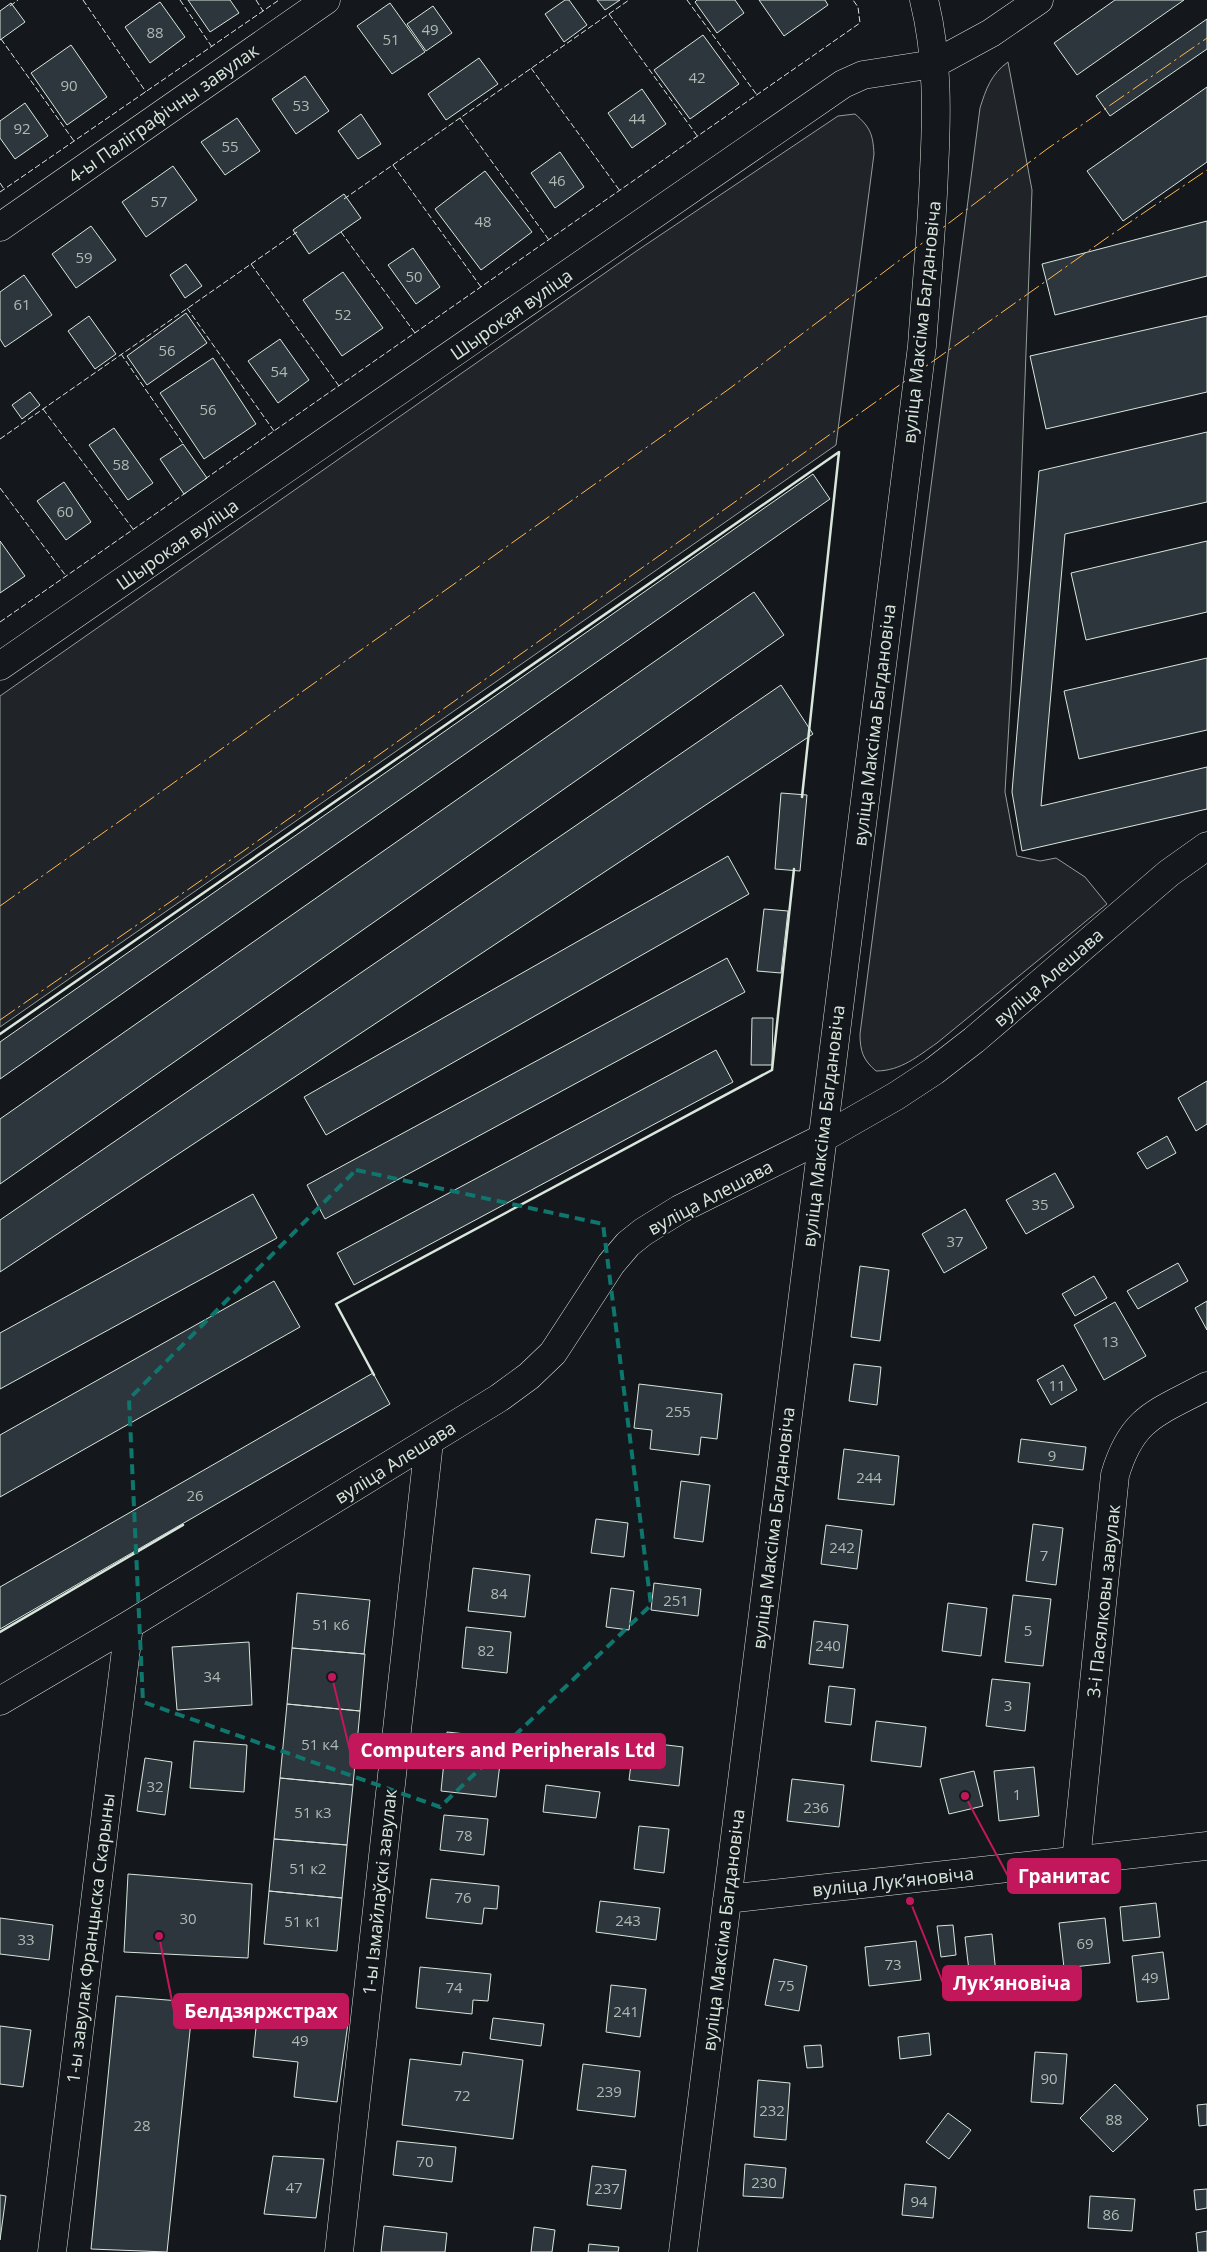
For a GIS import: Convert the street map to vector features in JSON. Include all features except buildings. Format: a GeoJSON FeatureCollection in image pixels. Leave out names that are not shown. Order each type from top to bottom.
{"type":"FeatureCollection","features":[{"type":"Feature","properties":{"kind":"street","name":"4-ы Паліграфічны завулак"},"geometry":{"type":"LineString","coordinates":[[0,227],[326,0]]}},
{"type":"Feature","properties":{"kind":"street","name":"вуліца Максіма Багдановіча"},"geometry":{"type":"LineString","coordinates":[[683,2252],[821,1139],[922,346],[933,206],[937,115],[930,22],[924,0]]}},
{"type":"Feature","properties":{"kind":"street","name":"Шырокая вуліца"},"geometry":{"type":"LineString","coordinates":[[0,666],[843,84],[863,76],[934,64],[991,33],[1039,0]]}},
{"type":"Feature","properties":{"kind":"street","name":"вуліца Алешава"},"geometry":{"type":"LineString","coordinates":[[0,1701],[129,1625],[499,1398],[541,1365],[553,1353],[611,1264],[628,1244],[643,1232],[680,1209],[821,1139],[896,1096],[934,1071],[974,1040],[1169,873],[1207,846]]}},
{"type":"Feature","properties":{"kind":"street","name":"3-і Пасялковы завулак"},"geometry":{"type":"LineString","coordinates":[[1076,1861],[1115,1475],[1122,1452],[1134,1432],[1150,1416],[1207,1386]]}},
{"type":"Feature","properties":{"kind":"street","name":"1-ы Ізмайлаўскі завулак"},"geometry":{"type":"LineString","coordinates":[[339,2252],[429,1442]]}},
{"type":"Feature","properties":{"kind":"street","name":"1-ы завулак Францыска Скарыны"},"geometry":{"type":"LineString","coordinates":[[52,2252],[129,1625]]}},
{"type":"Feature","properties":{"kind":"street","name":"вуліца Лукʼяновіча"},"geometry":{"type":"LineString","coordinates":[[727,1899],[1207,1846]]}},
{"type":"Feature","properties":{"kind":"highlighted area"},"geometry":{"type":"Polygon","coordinates":[[[356,1170],[603,1224],[651,1605],[440,1807],[143,1702],[129,1399],[356,1170]]]}},
{"type":"Feature","properties":{"kind":"shaded area"},"geometry":{"type":"Polygon","coordinates":[[[1008,62],[1032,190],[1018,569],[1005,792],[1017,856],[1040,861],[1056,858],[1085,877],[1107,904],[937,1043],[901,1066],[876,1071],[863,1055],[860,1034],[980,108],[993,77],[1008,62]]]}},
{"type":"Feature","properties":{"kind":"shaded area"},"geometry":{"type":"Polygon","coordinates":[[[855,114],[870,131],[874,154],[836,445],[0,1027],[0,696],[635,252],[838,116],[855,114]]]}},
{"type":"Feature","properties":{"kind":"fence"},"geometry":{"type":"LineString","coordinates":[[10,6],[18,0]]}},
{"type":"Feature","properties":{"kind":"fence"},"geometry":{"type":"LineString","coordinates":[[83,0],[146,92]]}},
{"type":"Feature","properties":{"kind":"fence"},"geometry":{"type":"LineString","coordinates":[[180,0],[212,47]]}},
{"type":"Feature","properties":{"kind":"fence"},"geometry":{"type":"LineString","coordinates":[[256,0],[263,11]]}},
{"type":"Feature","properties":{"kind":"fence"},"geometry":{"type":"LineString","coordinates":[[0,192],[279,0]]}},
{"type":"Feature","properties":{"kind":"fence"},"geometry":{"type":"LineString","coordinates":[[344,199],[629,0]]}},
{"type":"Feature","properties":{"kind":"fence"},"geometry":{"type":"LineString","coordinates":[[687,0],[757,95]]}},
{"type":"Feature","properties":{"kind":"fence"},"geometry":{"type":"LineString","coordinates":[[205,479],[860,23],[858,7],[853,0]]}},
{"type":"Feature","properties":{"kind":"fence"},"geometry":{"type":"LineString","coordinates":[[609,14],[698,137]]}},
{"type":"Feature","properties":{"kind":"fence"},"geometry":{"type":"LineString","coordinates":[[1,39],[74,141]]}},
{"type":"Feature","properties":{"kind":"fence"},"geometry":{"type":"LineString","coordinates":[[531,68],[620,191]]}},
{"type":"Feature","properties":{"kind":"fence"},"geometry":{"type":"LineString","coordinates":[[460,118],[549,240]]}},
{"type":"Feature","properties":{"kind":"fence"},"geometry":{"type":"LineString","coordinates":[[393,165],[481,287]]}},
{"type":"Feature","properties":{"kind":"fence"},"geometry":{"type":"LineString","coordinates":[[0,183],[4,189]]}},
{"type":"Feature","properties":{"kind":"fence"},"geometry":{"type":"LineString","coordinates":[[0,439],[297,232]]}},
{"type":"Feature","properties":{"kind":"fence"},"geometry":{"type":"LineString","coordinates":[[341,232],[415,333]]}},
{"type":"Feature","properties":{"kind":"fence"},"geometry":{"type":"LineString","coordinates":[[251,264],[339,386]]}},
{"type":"Feature","properties":{"kind":"fence"},"geometry":{"type":"LineString","coordinates":[[187,308],[274,431]]}},
{"type":"Feature","properties":{"kind":"fence"},"geometry":{"type":"LineString","coordinates":[[121,354],[184,445]]}},
{"type":"Feature","properties":{"kind":"fence"},"geometry":{"type":"LineString","coordinates":[[43,409],[133,529]]}},
{"type":"Feature","properties":{"kind":"fence"},"geometry":{"type":"LineString","coordinates":[[0,488],[66,576]]}},
{"type":"Feature","properties":{"kind":"fence"},"geometry":{"type":"LineString","coordinates":[[0,622],[187,492]]}},
{"type":"Feature","properties":{"kind":"wall"},"geometry":{"type":"LineString","coordinates":[[0,1034],[839,452],[802,797]]}},
{"type":"Feature","properties":{"kind":"wall"},"geometry":{"type":"LineString","coordinates":[[374,1375],[336,1304],[772,1070],[794,869]]}},
{"type":"Feature","properties":{"kind":"wall"},"geometry":{"type":"LineString","coordinates":[[0,1632],[183,1525]]}},
{"type":"Feature","properties":{"kind":"power"},"geometry":{"type":"LineString","coordinates":[[0,906],[729,389],[1047,149],[1207,38]]}},
{"type":"Feature","properties":{"kind":"power"},"geometry":{"type":"LineString","coordinates":[[0,1020],[242,852],[1108,237],[1207,170]]}},
{"type":"Feature","properties":{"kind":"place","name":"Computers and Peripherals Ltd"},"geometry":{"type":"Point","coordinates":[332,1677]}},
{"type":"Feature","properties":{"kind":"place","name":"Гранитас"},"geometry":{"type":"Point","coordinates":[965,1796]}},
{"type":"Feature","properties":{"kind":"place","name":"Лукʼяновіча"},"geometry":{"type":"Point","coordinates":[910,1901]}},
{"type":"Feature","properties":{"kind":"place","name":"Белдзяржстрах"},"geometry":{"type":"Point","coordinates":[159,1936]}}]}
